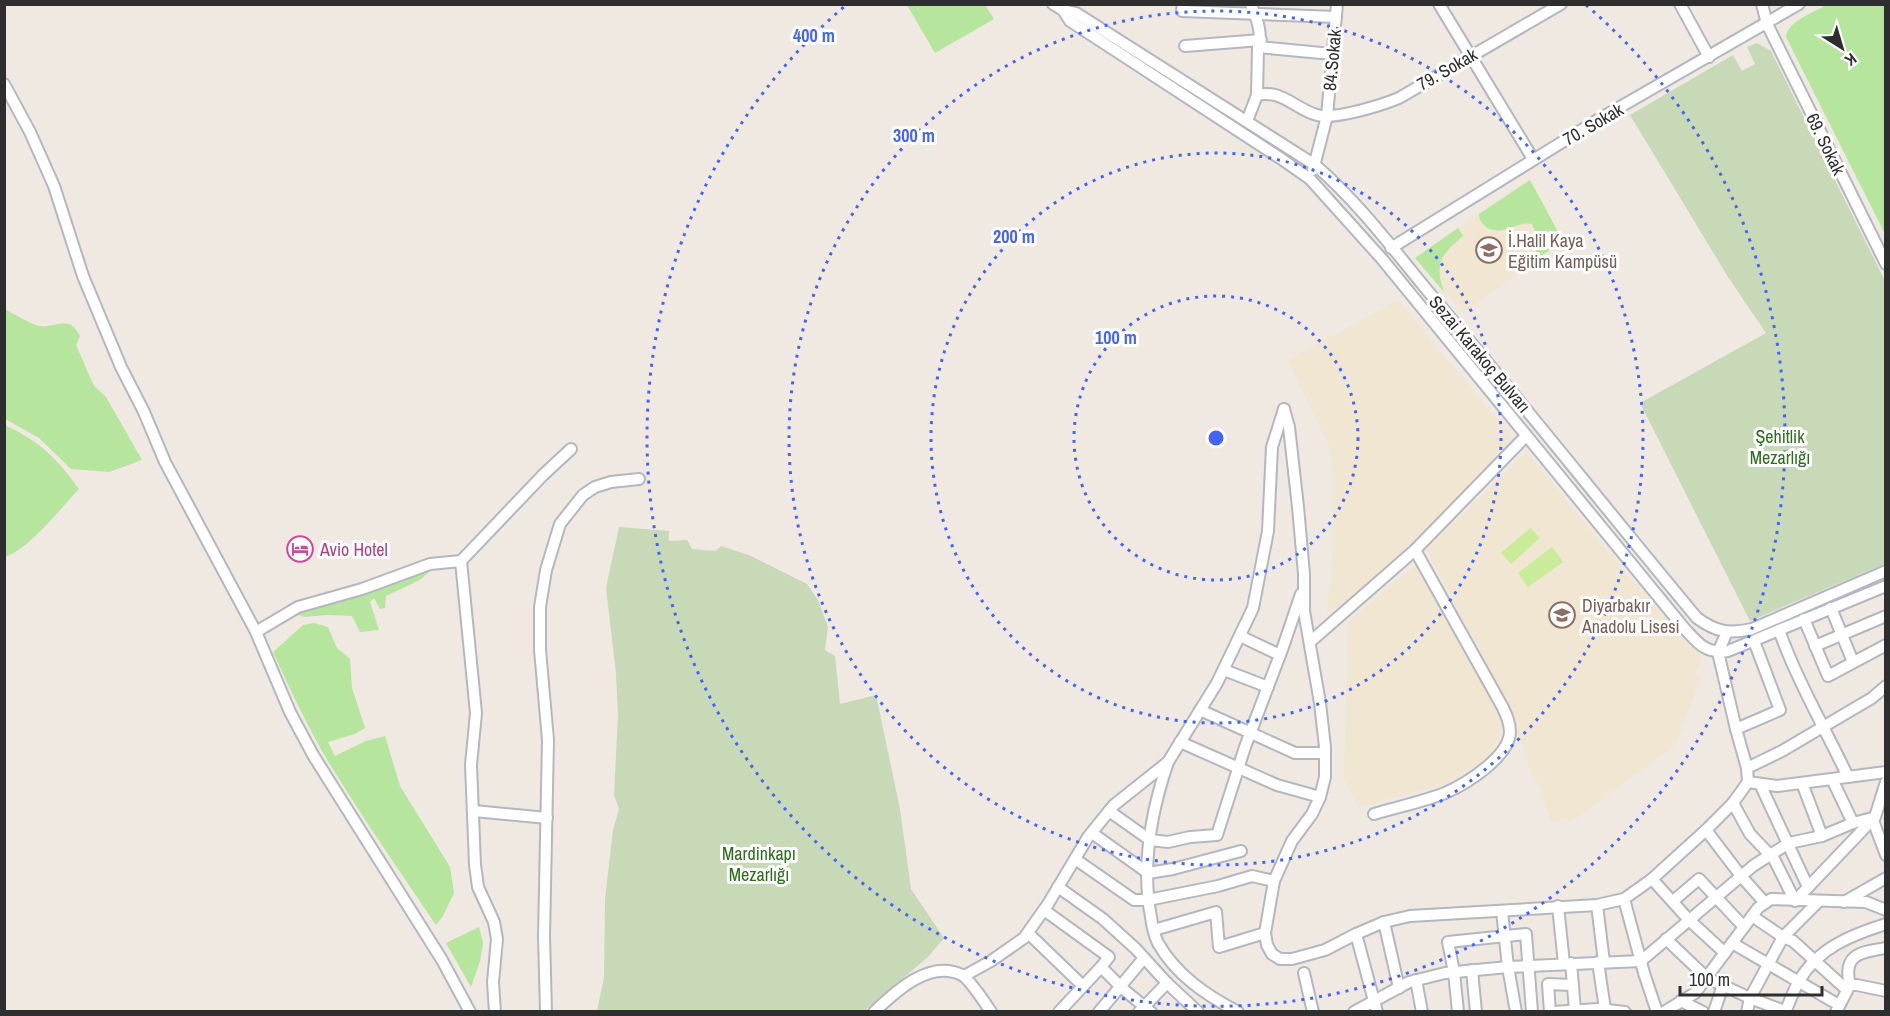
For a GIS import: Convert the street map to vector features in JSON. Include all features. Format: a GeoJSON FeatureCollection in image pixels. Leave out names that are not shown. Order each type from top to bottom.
{"type":"FeatureCollection","features":[{"type":"Feature","properties":{"kind":"street","name":"84.Sokak"},"geometry":{"type":"LineString","coordinates":[[1310,179],[1327,117],[1337,4]]}},
{"type":"Feature","properties":{"kind":"street"},"geometry":{"type":"LineString","coordinates":[[1439,4],[1533,159]]}},
{"type":"Feature","properties":{"kind":"street","name":"79. Sokak"},"geometry":{"type":"LineString","coordinates":[[1327,117],[1381,105],[1399,98],[1561,4]]}},
{"type":"Feature","properties":{"kind":"street"},"geometry":{"type":"LineString","coordinates":[[1680,4],[1709,57]]}},
{"type":"Feature","properties":{"kind":"street","name":"69. Sokak"},"geometry":{"type":"LineString","coordinates":[[1762,4],[1767,24],[1886,264]]}},
{"type":"Feature","properties":{"kind":"street","name":"70. Sokak"},"geometry":{"type":"LineString","coordinates":[[1391,248],[1601,118],[1799,4]]}},
{"type":"Feature","properties":{"kind":"street"},"geometry":{"type":"LineString","coordinates":[[1061,6],[1070,21],[1310,179],[1382,259],[1419,307],[1684,628],[1703,648],[1718,652],[1728,651],[1883,587],[1886,598]]}},
{"type":"Feature","properties":{"kind":"street","name":"Sezai Karakoç Bulvarı"},"geometry":{"type":"LineString","coordinates":[[1061,6],[1076,13],[1247,121],[1315,165],[1327,176],[1357,207],[1515,394],[1697,618],[1711,628],[1727,632]]}},
{"type":"Feature","properties":{"kind":"street"},"geometry":{"type":"LineString","coordinates":[[1183,8],[1253,9],[1336,17]]}},
{"type":"Feature","properties":{"kind":"street"},"geometry":{"type":"LineString","coordinates":[[1247,121],[1257,95],[1260,44],[1253,9]]}},
{"type":"Feature","properties":{"kind":"street"},"geometry":{"type":"LineString","coordinates":[[1185,46],[1260,44],[1332,54]]}},
{"type":"Feature","properties":{"kind":"street"},"geometry":{"type":"LineString","coordinates":[[4,84],[30,132],[54,186],[83,276],[121,367],[144,412],[165,462],[256,632],[290,712],[314,755],[442,960],[470,1011]]}},
{"type":"Feature","properties":{"kind":"street"},"geometry":{"type":"LineString","coordinates":[[1257,95],[1278,94],[1316,115],[1327,117]]}},
{"type":"Feature","properties":{"kind":"street"},"geometry":{"type":"LineString","coordinates":[[1238,1011],[1214,1000],[1193,985],[1172,964],[1157,942],[1148,900],[1150,828],[1168,762],[1224,670],[1253,608],[1268,531],[1272,447],[1284,409],[1289,427],[1298,507],[1304,611],[1320,703],[1325,777],[1320,797],[1312,814],[1292,841],[1274,881],[1265,933],[1267,945],[1272,954],[1280,960],[1325,950],[1384,922],[1410,916],[1597,905],[1624,899],[1652,879],[1706,830],[1733,803],[1748,782],[1747,768],[1718,652],[1727,632],[1752,629],[1886,571]]}},
{"type":"Feature","properties":{"kind":"street"},"geometry":{"type":"LineString","coordinates":[[1310,642],[1415,550],[1526,436]]}},
{"type":"Feature","properties":{"kind":"street"},"geometry":{"type":"LineString","coordinates":[[256,632],[298,607],[362,589],[429,564],[461,561],[572,448]]}},
{"type":"Feature","properties":{"kind":"street"},"geometry":{"type":"LineString","coordinates":[[546,1011],[543,936],[548,740],[540,650],[540,607],[546,570],[560,524],[583,495],[595,487],[611,482],[639,478]]}},
{"type":"Feature","properties":{"kind":"street"},"geometry":{"type":"LineString","coordinates":[[1374,814],[1444,793],[1468,780],[1488,766],[1505,749],[1510,734],[1509,721],[1502,706],[1415,550]]}},
{"type":"Feature","properties":{"kind":"street"},"geometry":{"type":"LineString","coordinates":[[461,561],[476,713],[471,765],[475,865],[478,887],[494,922],[497,939],[493,982],[495,1011]]}},
{"type":"Feature","properties":{"kind":"street"},"geometry":{"type":"LineString","coordinates":[[1109,811],[1150,840],[1168,842],[1190,837],[1217,835],[1238,767],[1304,585]]}},
{"type":"Feature","properties":{"kind":"street"},"geometry":{"type":"LineString","coordinates":[[1831,609],[1853,662]]}},
{"type":"Feature","properties":{"kind":"street"},"geometry":{"type":"LineString","coordinates":[[1815,646],[1886,616]]}},
{"type":"Feature","properties":{"kind":"street"},"geometry":{"type":"LineString","coordinates":[[1804,618],[1828,676],[1886,645]]}},
{"type":"Feature","properties":{"kind":"street"},"geometry":{"type":"LineString","coordinates":[[1779,630],[1791,664],[1824,725],[1848,777]]}},
{"type":"Feature","properties":{"kind":"street"},"geometry":{"type":"LineString","coordinates":[[1240,636],[1280,655]]}},
{"type":"Feature","properties":{"kind":"street"},"geometry":{"type":"LineString","coordinates":[[1736,729],[1780,710],[1754,641]]}},
{"type":"Feature","properties":{"kind":"street"},"geometry":{"type":"LineString","coordinates":[[1224,670],[1268,687]]}},
{"type":"Feature","properties":{"kind":"street"},"geometry":{"type":"LineString","coordinates":[[1747,768],[1782,751],[1872,699],[1886,686]]}},
{"type":"Feature","properties":{"kind":"street"},"geometry":{"type":"LineString","coordinates":[[1200,710],[1295,753],[1325,753]]}},
{"type":"Feature","properties":{"kind":"street"},"geometry":{"type":"LineString","coordinates":[[1180,742],[1276,785],[1320,797]]}},
{"type":"Feature","properties":{"kind":"street"},"geometry":{"type":"LineString","coordinates":[[964,976],[1024,938],[1092,833],[1109,811],[1168,762]]}},
{"type":"Feature","properties":{"kind":"street"},"geometry":{"type":"LineString","coordinates":[[1748,782],[1777,786],[1886,772]]}},
{"type":"Feature","properties":{"kind":"street"},"geometry":{"type":"LineString","coordinates":[[1832,779],[1853,823]]}},
{"type":"Feature","properties":{"kind":"street"},"geometry":{"type":"LineString","coordinates":[[1886,782],[1878,818],[1886,855]]}},
{"type":"Feature","properties":{"kind":"street"},"geometry":{"type":"LineString","coordinates":[[1802,783],[1822,836]]}},
{"type":"Feature","properties":{"kind":"street"},"geometry":{"type":"LineString","coordinates":[[1760,784],[1808,887]]}},
{"type":"Feature","properties":{"kind":"street"},"geometry":{"type":"LineString","coordinates":[[1733,803],[1750,834],[1774,859],[1795,901]]}},
{"type":"Feature","properties":{"kind":"street"},"geometry":{"type":"LineString","coordinates":[[474,811],[547,818]]}},
{"type":"Feature","properties":{"kind":"street"},"geometry":{"type":"LineString","coordinates":[[1354,1011],[1375,1006],[1399,988],[1416,980],[1454,972],[1529,965],[1641,961],[1741,876],[1789,843],[1822,836],[1853,823],[1878,818]]}},
{"type":"Feature","properties":{"kind":"street"},"geometry":{"type":"LineString","coordinates":[[1795,901],[1878,818]]}},
{"type":"Feature","properties":{"kind":"street"},"geometry":{"type":"LineString","coordinates":[[1706,830],[1765,903]]}},
{"type":"Feature","properties":{"kind":"street"},"geometry":{"type":"LineString","coordinates":[[1092,833],[1148,873],[1173,869],[1241,851]]}},
{"type":"Feature","properties":{"kind":"street"},"geometry":{"type":"LineString","coordinates":[[1075,859],[1134,900],[1148,900],[1218,886],[1251,876],[1274,881]]}},
{"type":"Feature","properties":{"kind":"street"},"geometry":{"type":"LineString","coordinates":[[1843,902],[1886,878]]}},
{"type":"Feature","properties":{"kind":"street"},"geometry":{"type":"LineString","coordinates":[[1652,879],[1689,920],[1728,948],[1768,965],[1838,1008],[1848,988],[1847,973],[1850,962],[1859,953],[1886,948]]}},
{"type":"Feature","properties":{"kind":"street"},"geometry":{"type":"LineString","coordinates":[[1673,901],[1699,879],[1744,927]]}},
{"type":"Feature","properties":{"kind":"street"},"geometry":{"type":"LineString","coordinates":[[1058,886],[1103,919],[1198,1011]]}},
{"type":"Feature","properties":{"kind":"street"},"geometry":{"type":"LineString","coordinates":[[1624,899],[1657,1011]]}},
{"type":"Feature","properties":{"kind":"street"},"geometry":{"type":"LineString","coordinates":[[1668,1010],[1695,993],[1758,908],[1771,899],[1866,902],[1886,910]]}},
{"type":"Feature","properties":{"kind":"street"},"geometry":{"type":"LineString","coordinates":[[1747,1011],[1750,998],[1783,938],[1818,902]]}},
{"type":"Feature","properties":{"kind":"street"},"geometry":{"type":"LineString","coordinates":[[1597,905],[1605,1009]]}},
{"type":"Feature","properties":{"kind":"street"},"geometry":{"type":"LineString","coordinates":[[1558,906],[1567,964],[1573,985],[1575,1010]]}},
{"type":"Feature","properties":{"kind":"street"},"geometry":{"type":"LineString","coordinates":[[1044,910],[1109,957],[1059,1011]]}},
{"type":"Feature","properties":{"kind":"street"},"geometry":{"type":"LineString","coordinates":[[1502,911],[1508,967],[1516,1011]]}},
{"type":"Feature","properties":{"kind":"street"},"geometry":{"type":"LineString","coordinates":[[1154,930],[1216,912],[1219,947],[1265,933]]}},
{"type":"Feature","properties":{"kind":"street"},"geometry":{"type":"LineString","coordinates":[[1752,916],[1783,938],[1793,941],[1848,988]]}},
{"type":"Feature","properties":{"kind":"street"},"geometry":{"type":"LineString","coordinates":[[1384,922],[1399,988]]}},
{"type":"Feature","properties":{"kind":"street"},"geometry":{"type":"LineString","coordinates":[[1666,939],[1707,978],[1750,998],[1786,1011],[1798,982],[1814,960],[1840,941],[1884,928]]}},
{"type":"Feature","properties":{"kind":"street"},"geometry":{"type":"LineString","coordinates":[[1028,933],[1083,986]]}},
{"type":"Feature","properties":{"kind":"street"},"geometry":{"type":"LineString","coordinates":[[1356,934],[1375,1006]]}},
{"type":"Feature","properties":{"kind":"street"},"geometry":{"type":"LineString","coordinates":[[1458,1011],[1448,942],[1526,934],[1532,1011]]}},
{"type":"Feature","properties":{"kind":"street"},"geometry":{"type":"LineString","coordinates":[[1099,1011],[1144,958]]}},
{"type":"Feature","properties":{"kind":"street"},"geometry":{"type":"LineString","coordinates":[[1101,967],[1145,1009],[1167,983]]}},
{"type":"Feature","properties":{"kind":"street"},"geometry":{"type":"LineString","coordinates":[[874,1011],[909,983],[937,970],[964,976],[991,1011]]}},
{"type":"Feature","properties":{"kind":"street"},"geometry":{"type":"LineString","coordinates":[[1472,970],[1476,1011]]}},
{"type":"Feature","properties":{"kind":"street"},"geometry":{"type":"LineString","coordinates":[[1304,974],[1312,1011]]}},
{"type":"Feature","properties":{"kind":"street"},"geometry":{"type":"LineString","coordinates":[[1416,980],[1422,1011]]}},
{"type":"Feature","properties":{"kind":"street"},"geometry":{"type":"LineString","coordinates":[[1573,985],[1548,984],[1552,1011],[1605,1009],[1625,1011]]}},
{"type":"Feature","properties":{"kind":"street"},"geometry":{"type":"LineString","coordinates":[[1848,988],[1857,985],[1886,991]]}},
{"type":"Feature","properties":{"kind":"street"},"geometry":{"type":"LineString","coordinates":[[1714,1011],[1723,986]]}},
{"type":"Feature","properties":{"kind":"street"},"geometry":{"type":"LineString","coordinates":[[975,1011],[983,1001]]}},
{"type":"Feature","properties":{"kind":"street"},"geometry":{"type":"LineString","coordinates":[[1681,1001],[1703,1011]]}},
{"type":"Feature","properties":{"kind":"shaded area","name":"İ.Halil Kaya Eğitim Kampüsü"},"geometry":{"type":"Polygon","coordinates":[[[1530,178],[1563,241],[1463,313],[1415,258],[1530,178]]]}},
{"type":"Feature","properties":{"kind":"shaded area"},"geometry":{"type":"Polygon","coordinates":[[[1398,300],[1516,442],[1347,604],[1327,611],[1332,564],[1334,484],[1329,446],[1288,360],[1398,300]]]}},
{"type":"Feature","properties":{"kind":"shaded area","name":"Diyarbakır Anadolu Lisesi"},"geometry":{"type":"Polygon","coordinates":[[[1527,452],[1626,573],[1703,657],[1695,674],[1701,677],[1676,745],[1570,823],[1567,818],[1551,822],[1536,779],[1532,778],[1510,708],[1426,549],[1527,452]]]}},
{"type":"Feature","properties":{"kind":"shaded area"},"geometry":{"type":"Polygon","coordinates":[[[1417,564],[1492,703],[1499,718],[1500,741],[1488,757],[1453,782],[1358,807],[1344,779],[1348,622],[1417,564]]]}},
{"type":"Feature","properties":{"kind":"green space"},"geometry":{"type":"Polygon","coordinates":[[[907,5],[985,5],[994,19],[935,53],[907,5]]]}},
{"type":"Feature","properties":{"kind":"green space"},"geometry":{"type":"Polygon","coordinates":[[[1827,5],[1885,5],[1885,234],[1786,37],[1791,26],[1796,22],[1827,5]]]}},
{"type":"Feature","properties":{"kind":"green space","name":"Şehitlik Mezarlığı"},"geometry":{"type":"Polygon","coordinates":[[[1757,43],[1771,51],[1885,281],[1886,563],[1750,621],[1640,403],[1766,333],[1728,277],[1630,115],[1733,55],[1742,71],[1755,64],[1747,47],[1757,43]]]}},
{"type":"Feature","properties":{"kind":"green space"},"geometry":{"type":"Polygon","coordinates":[[[1530,180],[1563,241],[1534,261],[1537,242],[1532,224],[1521,224],[1497,231],[1485,226],[1479,214],[1530,180]]]}},
{"type":"Feature","properties":{"kind":"green space"},"geometry":{"type":"Polygon","coordinates":[[[1458,228],[1463,236],[1445,254],[1440,266],[1444,292],[1415,258],[1458,228]]]}},
{"type":"Feature","properties":{"kind":"green space"},"geometry":{"type":"Polygon","coordinates":[[[4,309],[39,326],[66,324],[75,329],[80,336],[76,345],[94,386],[106,397],[142,460],[109,472],[71,469],[39,438],[5,419],[4,309]]]}},
{"type":"Feature","properties":{"kind":"green space"},"geometry":{"type":"Polygon","coordinates":[[[5,425],[38,444],[63,468],[79,489],[34,537],[14,553],[5,557],[5,425]]]}},
{"type":"Feature","properties":{"kind":"green space","name":"Mardinkapı Mezarlığı"},"geometry":{"type":"Polygon","coordinates":[[[619,527],[669,531],[669,541],[687,540],[692,549],[716,551],[721,546],[749,555],[807,584],[818,600],[828,627],[825,650],[835,656],[840,704],[876,695],[900,809],[911,889],[944,938],[928,957],[864,1011],[597,1011],[604,977],[605,899],[613,830],[619,809],[614,795],[618,714],[616,674],[606,588],[619,527]]]}},
{"type":"Feature","properties":{"kind":"green space"},"geometry":{"type":"Polygon","coordinates":[[[1530,528],[1540,538],[1511,564],[1501,553],[1530,528]]]}},
{"type":"Feature","properties":{"kind":"green space"},"geometry":{"type":"Polygon","coordinates":[[[1552,547],[1563,562],[1528,587],[1518,573],[1552,547]]]}},
{"type":"Feature","properties":{"kind":"green space"},"geometry":{"type":"Polygon","coordinates":[[[428,568],[430,571],[420,580],[386,596],[385,608],[380,609],[374,598],[370,602],[379,630],[360,632],[352,616],[304,617],[296,614],[428,568]]]}},
{"type":"Feature","properties":{"kind":"green space"},"geometry":{"type":"Polygon","coordinates":[[[314,623],[328,627],[337,648],[350,659],[352,688],[365,728],[355,734],[328,742],[335,756],[366,741],[385,736],[400,786],[450,867],[454,893],[436,925],[363,817],[322,751],[273,652],[303,625],[314,623]]]}},
{"type":"Feature","properties":{"kind":"green space"},"geometry":{"type":"Polygon","coordinates":[[[479,927],[483,943],[480,961],[471,987],[446,943],[479,927]]]}},
{"type":"Feature","properties":{"kind":"place","name":"İ.Halil Kaya Eğitim Kampüsü"},"geometry":{"type":"Point","coordinates":[1489,250]}},
{"type":"Feature","properties":{"kind":"place","name":"Avio Hotel"},"geometry":{"type":"Point","coordinates":[300,549]}},
{"type":"Feature","properties":{"kind":"place","name":"Diyarbakır Anadolu Lisesi"},"geometry":{"type":"Point","coordinates":[1562,615]}}]}
